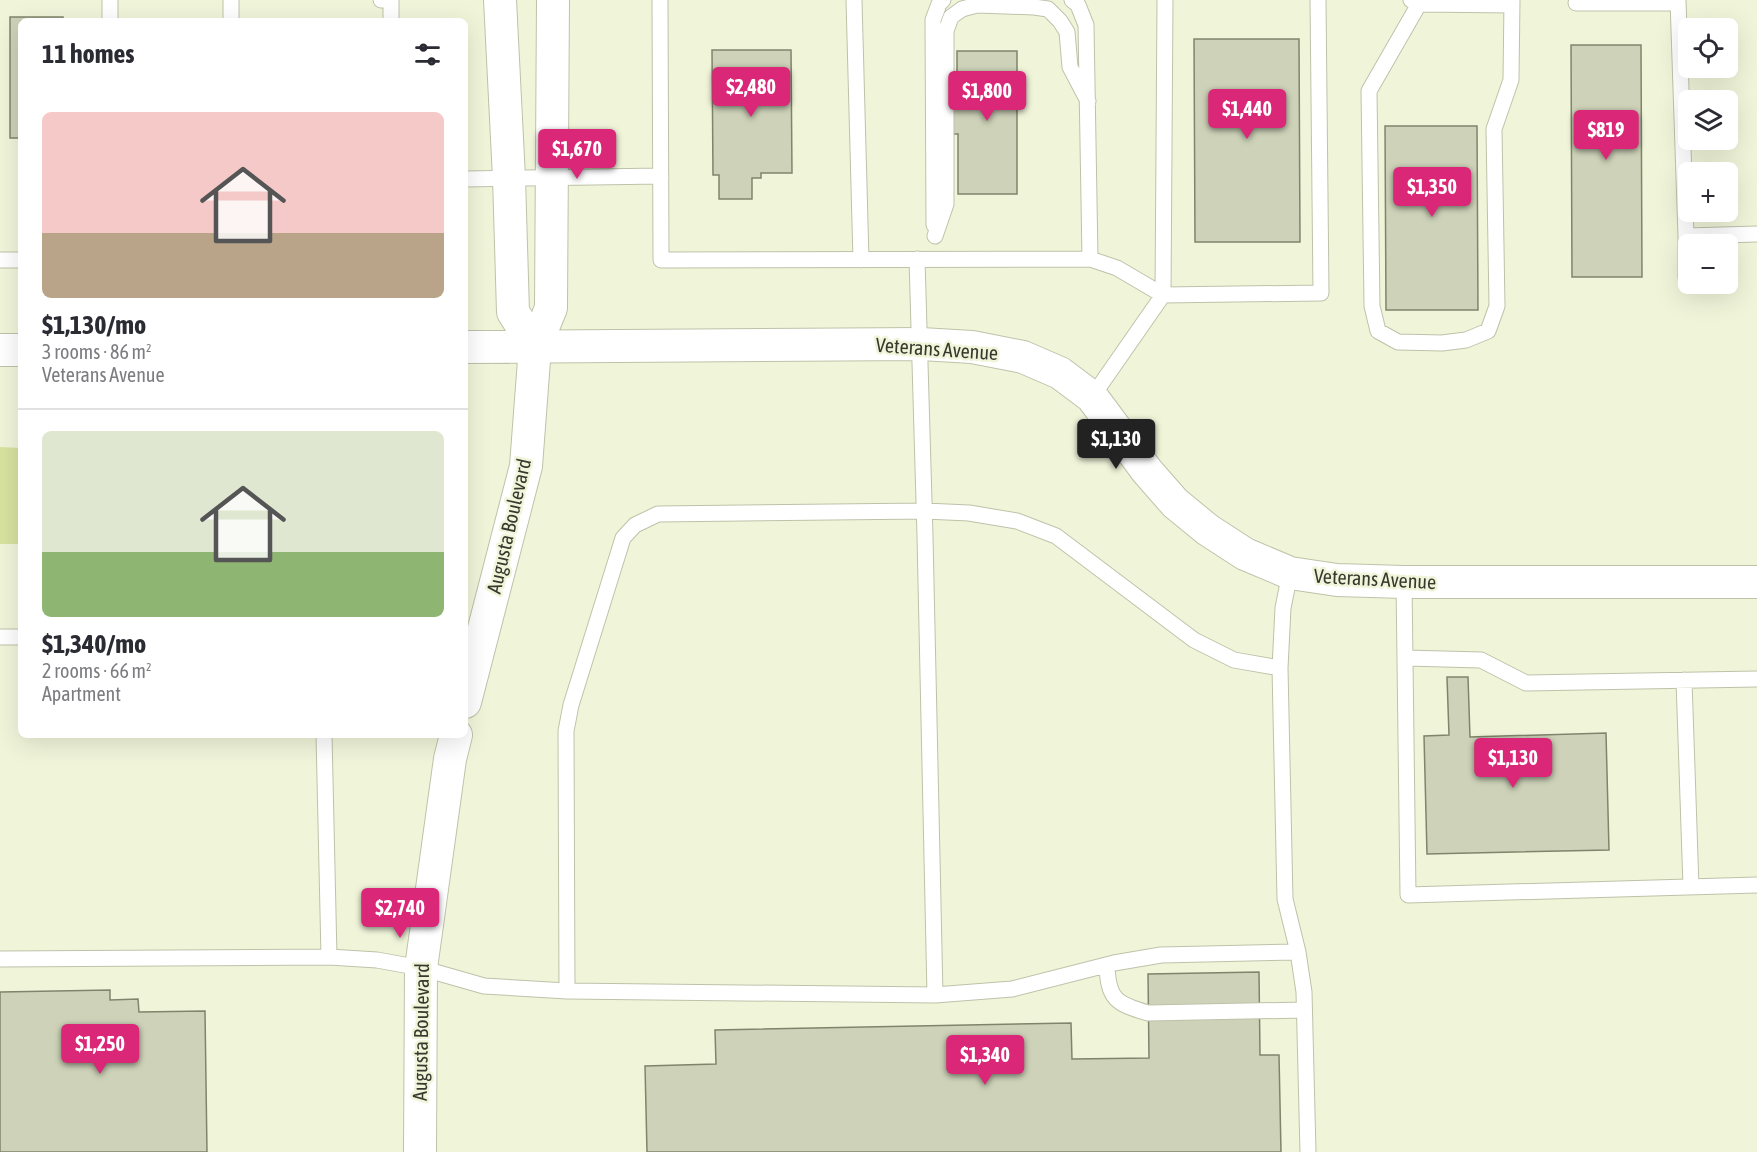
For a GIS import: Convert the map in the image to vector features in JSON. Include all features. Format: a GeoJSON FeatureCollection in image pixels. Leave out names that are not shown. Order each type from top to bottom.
{"type":"FeatureCollection","features":[{"type":"Feature","properties":{"kind":"street"},"geometry":{"type":"LineString","coordinates":[[500,0],[513,312],[535,347]]}},
{"type":"Feature","properties":{"kind":"street","name":"Augusta Boulevard"},"geometry":{"type":"LineString","coordinates":[[468,690],[526,466],[535,347],[550,308],[553,0]]}},
{"type":"Feature","properties":{"kind":"street","name":"Veterans Avenue"},"geometry":{"type":"LineString","coordinates":[[468,347],[921,344],[972,347],[1023,357],[1060,374],[1092,397],[1147,471],[1175,503],[1208,530],[1245,554],[1290,573],[1337,580],[1404,582],[1757,582]]}},
{"type":"Feature","properties":{"kind":"street"},"geometry":{"type":"LineString","coordinates":[[0,350],[18,350]]}},
{"type":"Feature","properties":{"kind":"street","name":"Augusta Boulevard"},"geometry":{"type":"LineString","coordinates":[[420,1152],[420,968],[450,759],[455,738]]}},
{"type":"Feature","properties":{"kind":"lane"},"geometry":{"type":"LineString","coordinates":[[110,0],[110,18]]}},
{"type":"Feature","properties":{"kind":"lane"},"geometry":{"type":"LineString","coordinates":[[231,0],[231,18]]}},
{"type":"Feature","properties":{"kind":"lane"},"geometry":{"type":"LineString","coordinates":[[381,0],[390,0],[391,18]]}},
{"type":"Feature","properties":{"kind":"lane"},"geometry":{"type":"LineString","coordinates":[[660,0],[661,260],[1090,259],[1117,268],[1163,295],[1321,292],[1318,0]]}},
{"type":"Feature","properties":{"kind":"lane"},"geometry":{"type":"LineString","coordinates":[[854,0],[861,260]]}},
{"type":"Feature","properties":{"kind":"lane"},"geometry":{"type":"LineString","coordinates":[[934,259],[933,20],[943,0]]}},
{"type":"Feature","properties":{"kind":"lane"},"geometry":{"type":"LineString","coordinates":[[1072,0],[1078,5],[1086,25],[1090,259]]}},
{"type":"Feature","properties":{"kind":"lane"},"geometry":{"type":"LineString","coordinates":[[1092,397],[1163,295],[1165,0]]}},
{"type":"Feature","properties":{"kind":"lane"},"geometry":{"type":"LineString","coordinates":[[1416,1],[1512,2],[1510,80],[1494,129],[1497,306],[1488,331],[1466,340],[1442,343],[1398,342],[1378,332],[1372,306],[1369,91],[1416,1]]}},
{"type":"Feature","properties":{"kind":"lane"},"geometry":{"type":"LineString","coordinates":[[1576,3],[1678,1],[1686,234]]}},
{"type":"Feature","properties":{"kind":"lane"},"geometry":{"type":"LineString","coordinates":[[934,236],[946,204],[946,31],[951,17],[962,9],[977,5],[1048,9],[1067,32],[1070,67],[1088,101]]}},
{"type":"Feature","properties":{"kind":"lane"},"geometry":{"type":"LineString","coordinates":[[468,179],[661,176]]}},
{"type":"Feature","properties":{"kind":"lane"},"geometry":{"type":"LineString","coordinates":[[1738,235],[1757,234]]}},
{"type":"Feature","properties":{"kind":"lane"},"geometry":{"type":"LineString","coordinates":[[917,259],[925,511],[934,995]]}},
{"type":"Feature","properties":{"kind":"lane"},"geometry":{"type":"LineString","coordinates":[[0,260],[18,260]]}},
{"type":"Feature","properties":{"kind":"lane"},"geometry":{"type":"LineString","coordinates":[[567,991],[566,731],[571,705],[623,538],[635,525],[658,514],[925,511],[969,513],[1017,521],[1056,536],[1194,640],[1234,660],[1280,668]]}},
{"type":"Feature","properties":{"kind":"lane"},"geometry":{"type":"LineString","coordinates":[[1290,573],[1283,608],[1280,668],[1286,899],[1304,992],[1308,1152]]}},
{"type":"Feature","properties":{"kind":"lane"},"geometry":{"type":"LineString","coordinates":[[1404,582],[1408,895],[1757,885]]}},
{"type":"Feature","properties":{"kind":"lane"},"geometry":{"type":"LineString","coordinates":[[0,637],[18,637]]}},
{"type":"Feature","properties":{"kind":"lane"},"geometry":{"type":"LineString","coordinates":[[1406,658],[1480,660],[1526,683],[1757,679]]}},
{"type":"Feature","properties":{"kind":"lane"},"geometry":{"type":"LineString","coordinates":[[1684,680],[1691,887]]}},
{"type":"Feature","properties":{"kind":"lane"},"geometry":{"type":"LineString","coordinates":[[324,738],[328,957]]}},
{"type":"Feature","properties":{"kind":"lane"},"geometry":{"type":"LineString","coordinates":[[0,959],[328,957],[377,960],[420,968],[484,986],[567,991],[934,995],[1012,989],[1107,965],[1161,955],[1298,952]]}},
{"type":"Feature","properties":{"kind":"lane"},"geometry":{"type":"LineString","coordinates":[[1107,965],[1107,987],[1113,996],[1127,1007],[1148,1013],[1304,1010]]}},
{"type":"Feature","properties":{"kind":"shaded area"},"geometry":{"type":"Polygon","coordinates":[[[0,447],[18,448],[18,544],[0,544],[0,447]]]}},
{"type":"Feature","properties":{"kind":"building"},"geometry":{"type":"Polygon","coordinates":[[[10,17],[63,17],[18,18],[18,138],[10,138],[10,17]]]}},
{"type":"Feature","properties":{"kind":"building"},"geometry":{"type":"Polygon","coordinates":[[[1194,39],[1299,39],[1300,242],[1195,242],[1194,39]]]}},
{"type":"Feature","properties":{"kind":"building"},"geometry":{"type":"Polygon","coordinates":[[[1571,45],[1641,45],[1642,277],[1572,277],[1571,45]]]}},
{"type":"Feature","properties":{"kind":"building"},"geometry":{"type":"Polygon","coordinates":[[[712,50],[791,50],[792,173],[761,173],[761,178],[752,178],[752,199],[719,199],[719,175],[713,175],[712,50]]]}},
{"type":"Feature","properties":{"kind":"building"},"geometry":{"type":"Polygon","coordinates":[[[957,51],[1017,51],[1017,194],[958,194],[958,134],[951,134],[951,107],[957,107],[957,51]]]}},
{"type":"Feature","properties":{"kind":"building"},"geometry":{"type":"Polygon","coordinates":[[[1385,126],[1477,126],[1478,310],[1386,310],[1385,126]]]}},
{"type":"Feature","properties":{"kind":"building"},"geometry":{"type":"Polygon","coordinates":[[[1447,677],[1468,677],[1470,737],[1606,733],[1609,850],[1427,854],[1424,736],[1449,735],[1447,677]]]}},
{"type":"Feature","properties":{"kind":"building"},"geometry":{"type":"Polygon","coordinates":[[[1259,972],[1260,1055],[1279,1055],[1281,1152],[647,1152],[645,1066],[716,1064],[715,1030],[1071,1023],[1072,1059],[1149,1058],[1148,974],[1259,972]]]}},
{"type":"Feature","properties":{"kind":"building"},"geometry":{"type":"Polygon","coordinates":[[[110,990],[110,1000],[138,999],[139,1012],[205,1011],[207,1152],[0,1152],[0,992],[110,990]]]}}]}
